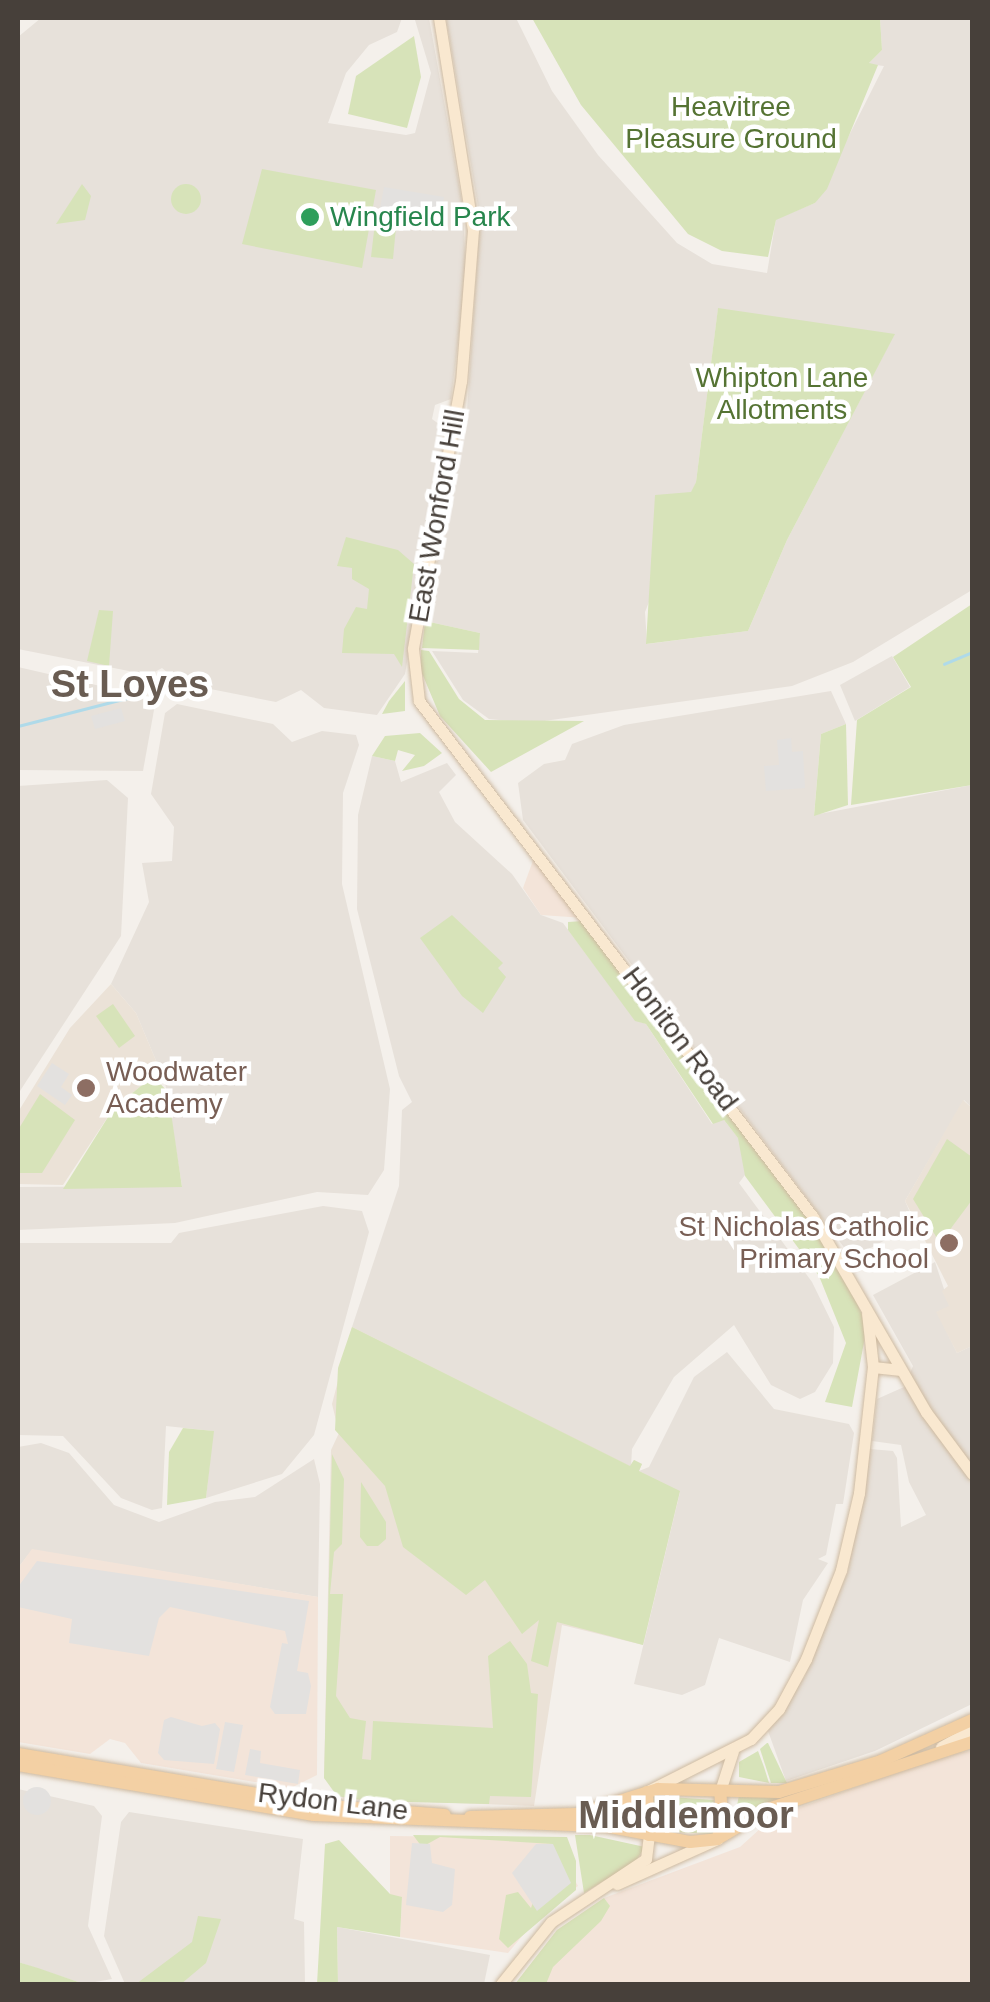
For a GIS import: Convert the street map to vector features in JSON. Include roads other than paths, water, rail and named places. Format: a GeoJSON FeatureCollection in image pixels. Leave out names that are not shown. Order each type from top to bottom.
{"type":"FeatureCollection","features":[{"type":"Feature","properties":{"kind":"main road","name":"East Wonford Hill"},"geometry":{"type":"LineString","coordinates":[[439,18],[473,216],[461,381],[412,662],[426,716],[488,790]]}},
{"type":"Feature","properties":{"kind":"main road","name":"Honiton Road"},"geometry":{"type":"LineString","coordinates":[[488,790],[814,1217],[862,1294],[901,1370],[972,1474]]}},
{"type":"Feature","properties":{"kind":"main road","name":"Honiton Road"},"geometry":{"type":"LineString","coordinates":[[734,1751],[778,1709],[830,1602],[858,1493],[873,1366],[862,1294]]}},
{"type":"Feature","properties":{"kind":"main road"},"geometry":{"type":"LineString","coordinates":[[873,1366],[901,1370]]}},
{"type":"Feature","properties":{"kind":"main road","name":"Rydon Lane"},"geometry":{"type":"LineString","coordinates":[[18,1754],[329,1806],[464,1816],[578,1814],[647,1792],[801,1787],[881,1761],[972,1720]]}},
{"type":"Feature","properties":{"kind":"main road"},"geometry":{"type":"LineString","coordinates":[[941,1748],[972,1730]]}},
{"type":"Feature","properties":{"kind":"main road"},"geometry":{"type":"LineString","coordinates":[[590,1895],[718,1839],[768,1809],[941,1748],[972,1742]]}},
{"type":"Feature","properties":{"kind":"main road"},"geometry":{"type":"LineString","coordinates":[[718,1839],[724,1824],[720,1791],[723,1766],[734,1751]]}},
{"type":"Feature","properties":{"kind":"main road"},"geometry":{"type":"LineString","coordinates":[[501,1984],[530,1942],[590,1895],[646,1860],[647,1792],[734,1751]]}},
{"type":"Feature","properties":{"kind":"main road","name":"Rydon Lane"},"geometry":{"type":"LineString","coordinates":[[18,1765],[314,1816],[605,1826],[649,1835],[718,1839]]}},
{"type":"Feature","properties":{"kind":"waterway"},"geometry":{"type":"LineString","coordinates":[[944,664],[972,652]]}},
{"type":"Feature","properties":{"kind":"waterway"},"geometry":{"type":"LineString","coordinates":[[18,726],[127,698]]}},
{"type":"Feature","properties":{"kind":"place","name":"Wingfield Park"},"geometry":{"type":"Point","coordinates":[310,217]}},
{"type":"Feature","properties":{"kind":"place","name":"Woodwater Academy"},"geometry":{"type":"Point","coordinates":[86,1088]}},
{"type":"Feature","properties":{"kind":"place","name":"St Nicholas Catholic Primary School"},"geometry":{"type":"Point","coordinates":[949,1243]}},
{"type":"Feature","properties":{"kind":"district","name":"St Loyes"},"geometry":{"type":"Point","coordinates":[130,685]}},
{"type":"Feature","properties":{"kind":"district","name":"Middlemoor"},"geometry":{"type":"Point","coordinates":[686,1816]}},
{"type":"Feature","properties":{"kind":"park label","name":"Heavitree Pleasure Ground"},"geometry":{"type":"Point","coordinates":[731,123]}},
{"type":"Feature","properties":{"kind":"park label","name":"Whipton Lane Allotments"},"geometry":{"type":"Point","coordinates":[782,394]}}]}
